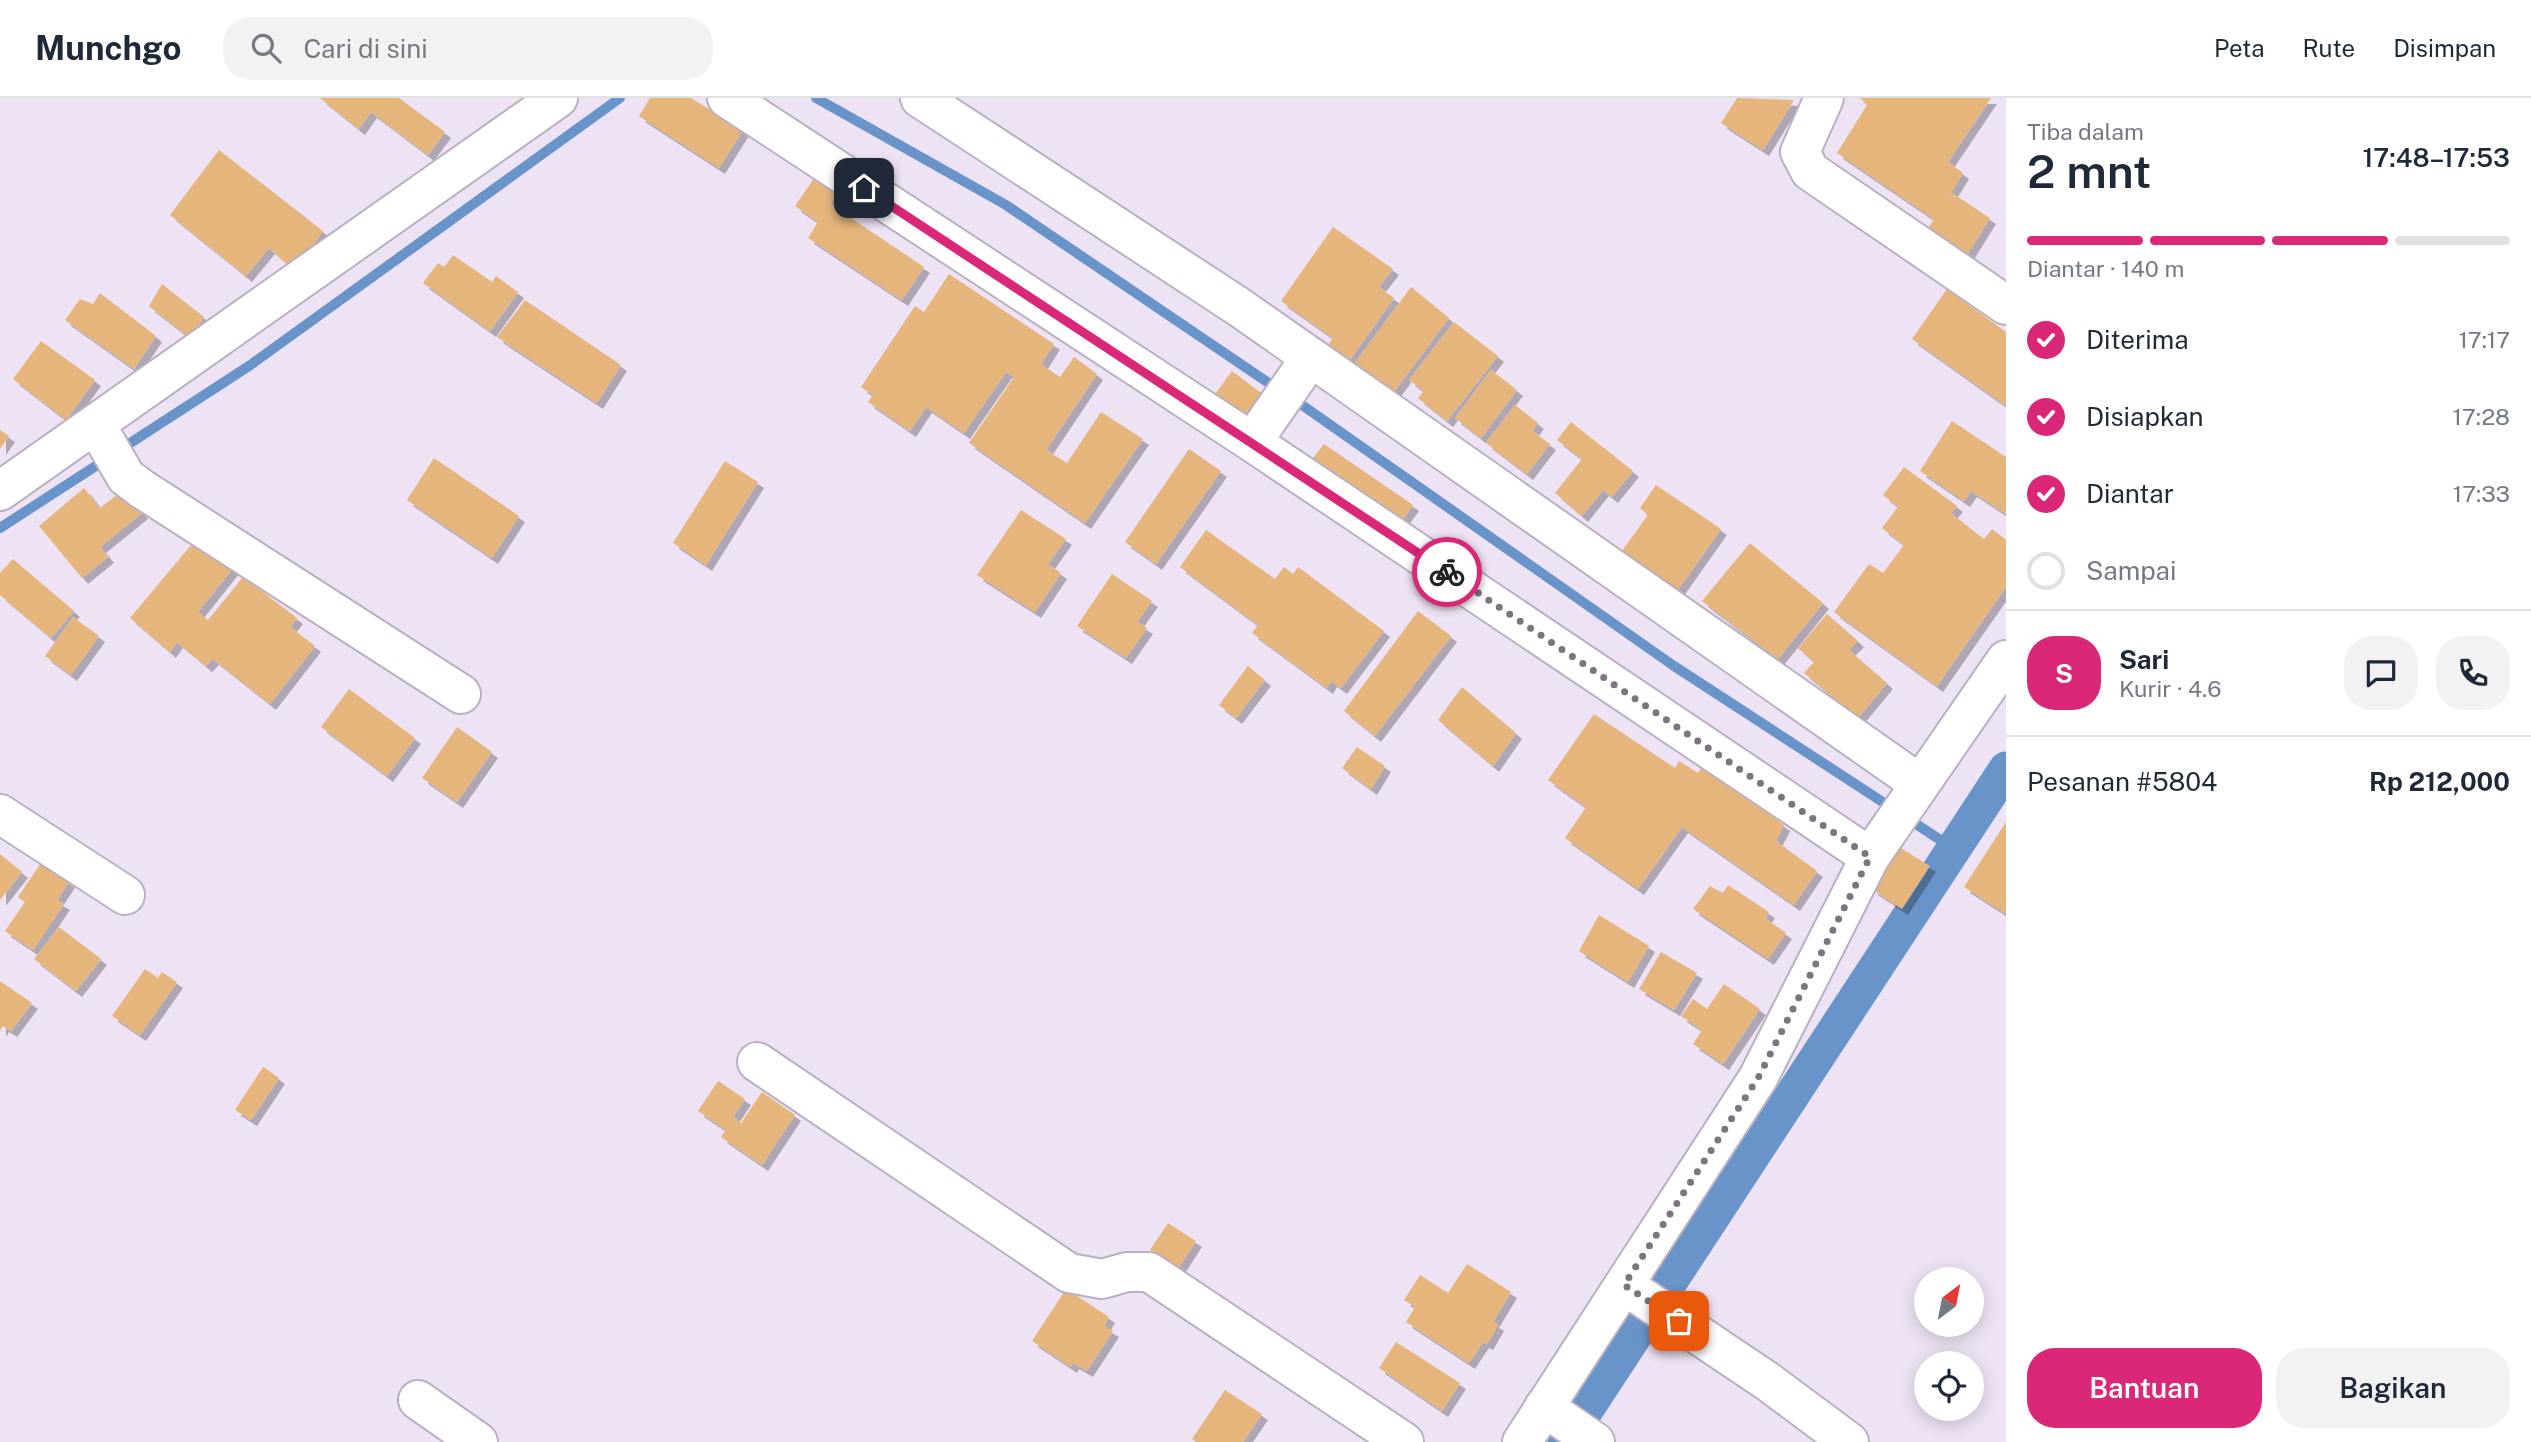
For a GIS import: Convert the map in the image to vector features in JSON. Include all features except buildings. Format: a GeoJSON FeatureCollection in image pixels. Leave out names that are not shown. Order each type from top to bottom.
{"type":"FeatureCollection","features":[{"type":"Feature","properties":{"kind":"street"},"geometry":{"type":"LineString","coordinates":[[0,491],[107,445],[558,98]]}},
{"type":"Feature","properties":{"kind":"street"},"geometry":{"type":"LineString","coordinates":[[727,98],[1252,442],[1877,846]]}},
{"type":"Feature","properties":{"kind":"street"},"geometry":{"type":"LineString","coordinates":[[920,98],[1307,363],[1918,788]]}},
{"type":"Feature","properties":{"kind":"street"},"geometry":{"type":"LineString","coordinates":[[1824,98],[1800,152],[1810,171],[2006,306]]}},
{"type":"Feature","properties":{"kind":"street"},"geometry":{"type":"LineString","coordinates":[[1252,442],[1307,363]]}},
{"type":"Feature","properties":{"kind":"street"},"geometry":{"type":"LineString","coordinates":[[107,445],[127,477],[142,489],[461,694]]}},
{"type":"Feature","properties":{"kind":"street"},"geometry":{"type":"LineString","coordinates":[[1522,1442],[1549,1411],[1630,1289],[1758,1078],[1877,846],[2006,660]]}},
{"type":"Feature","properties":{"kind":"street"},"geometry":{"type":"LineString","coordinates":[[0,814],[125,895]]}},
{"type":"Feature","properties":{"kind":"street"},"geometry":{"type":"LineString","coordinates":[[757,1062],[1069,1273],[1102,1279],[1127,1272],[1149,1272],[1404,1442]]}},
{"type":"Feature","properties":{"kind":"street"},"geometry":{"type":"LineString","coordinates":[[1630,1289],[1849,1442]]}},
{"type":"Feature","properties":{"kind":"street"},"geometry":{"type":"LineString","coordinates":[[418,1400],[478,1442]]}},
{"type":"Feature","properties":{"kind":"street"},"geometry":{"type":"LineString","coordinates":[[1549,1411],[1595,1442]]}},
{"type":"Feature","properties":{"kind":"waterway"},"geometry":{"type":"LineString","coordinates":[[121,449],[249,366],[620,98]]}},
{"type":"Feature","properties":{"kind":"waterway"},"geometry":{"type":"LineString","coordinates":[[816,98],[1006,205],[1279,390]]}},
{"type":"Feature","properties":{"kind":"waterway"},"geometry":{"type":"LineString","coordinates":[[1292,398],[1674,666],[1895,810]]}},
{"type":"Feature","properties":{"kind":"waterway"},"geometry":{"type":"LineString","coordinates":[[0,528],[105,460]]}},
{"type":"Feature","properties":{"kind":"waterway"},"geometry":{"type":"LineString","coordinates":[[1565,1442],[2006,769]]}},
{"type":"Feature","properties":{"kind":"waterway"},"geometry":{"type":"LineString","coordinates":[[1907,818],[1954,849]]}},
{"type":"Feature","properties":{"kind":"way so far"},"geometry":{"type":"LineString","coordinates":[[1447,572],[1870,857],[1758,1078],[1624,1285],[1679,1321]]}},
{"type":"Feature","properties":{"kind":"route"},"geometry":{"type":"LineString","coordinates":[[864,188],[1447,572]]}}]}
